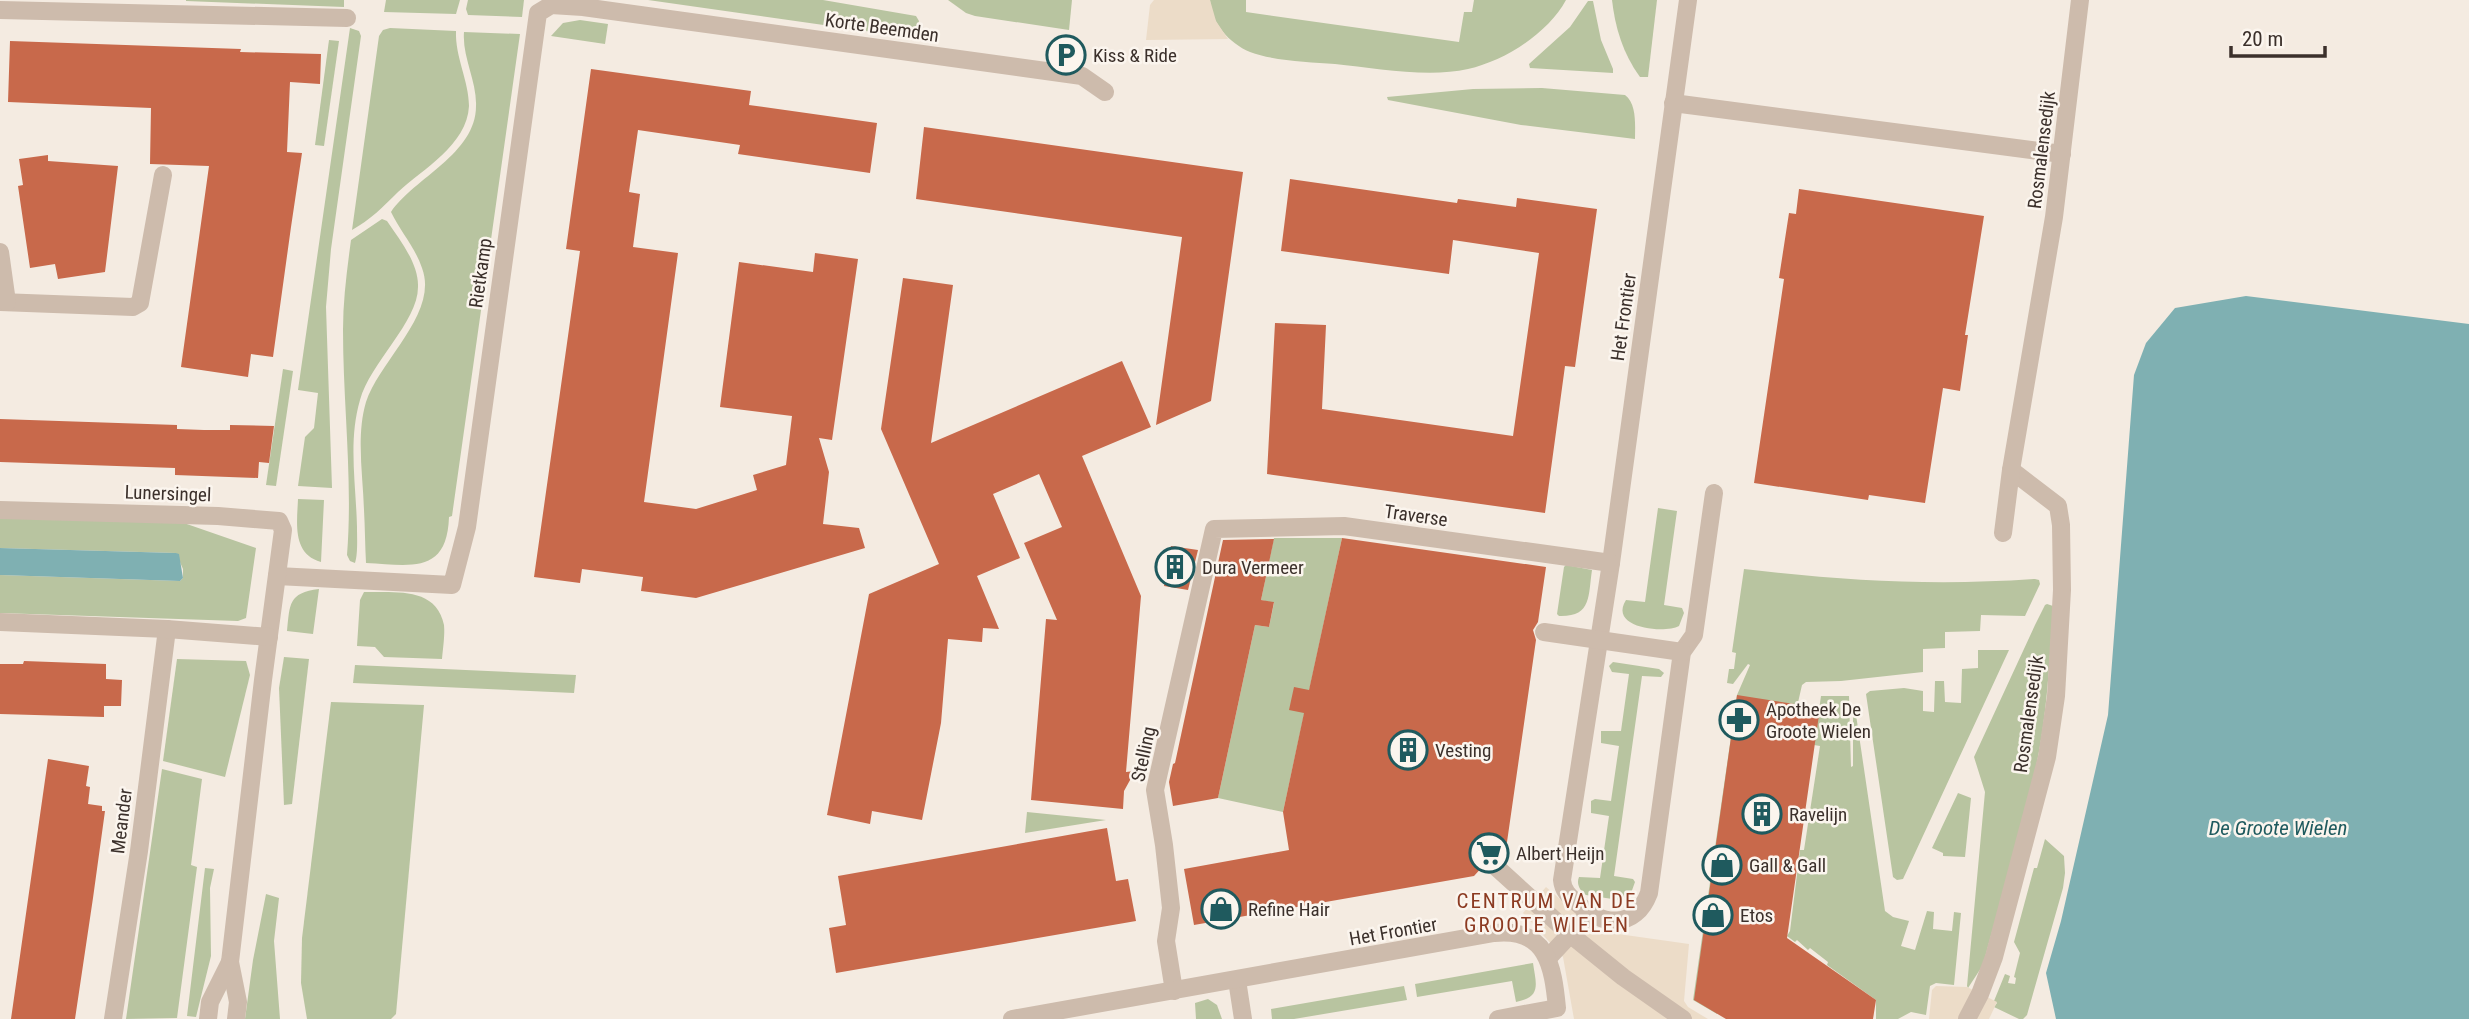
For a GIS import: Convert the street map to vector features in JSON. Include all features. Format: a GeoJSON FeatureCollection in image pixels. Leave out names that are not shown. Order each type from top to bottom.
{"type":"FeatureCollection","features":[{"type":"Feature","properties":{"kind":"street","name":"Het Frontier"},"geometry":{"type":"LineString","coordinates":[[1589,914],[1566,894],[1562,884],[1611,563],[1688,0]]}},
{"type":"Feature","properties":{"kind":"street","name":"Rosmalensedijk"},"geometry":{"type":"LineString","coordinates":[[2003,533],[2011,470],[2054,217],[2080,0]]}},
{"type":"Feature","properties":{"kind":"street","name":"Korte Beemden"},"geometry":{"type":"LineString","coordinates":[[536,26],[538,13],[551,5],[583,7],[1082,76],[1105,92]]}},
{"type":"Feature","properties":{"kind":"street"},"geometry":{"type":"LineString","coordinates":[[0,10],[347,18]]}},
{"type":"Feature","properties":{"kind":"street","name":"Rietkamp"},"geometry":{"type":"LineString","coordinates":[[277,576],[452,586],[467,527],[536,26]]}},
{"type":"Feature","properties":{"kind":"street"},"geometry":{"type":"LineString","coordinates":[[1673,103],[2062,154]]}},
{"type":"Feature","properties":{"kind":"street"},"geometry":{"type":"LineString","coordinates":[[0,252],[4,302],[133,307],[141,303],[163,175]]}},
{"type":"Feature","properties":{"kind":"street","name":"Rosmalensedijk"},"geometry":{"type":"LineString","coordinates":[[1967,1019],[1994,957],[2047,757],[2056,696],[2062,590],[2059,506],[2011,470]]}},
{"type":"Feature","properties":{"kind":"street"},"geometry":{"type":"LineString","coordinates":[[1498,1019],[1557,1008],[1553,973],[1548,958],[1589,914],[1610,920],[1626,920],[1636,915],[1649,893],[1682,652],[1694,635],[1714,494]]}},
{"type":"Feature","properties":{"kind":"street","name":"Lunersingel"},"geometry":{"type":"LineString","coordinates":[[0,510],[218,516],[279,521],[283,530],[269,637]]}},
{"type":"Feature","properties":{"kind":"street","name":"Traverse"},"geometry":{"type":"LineString","coordinates":[[1214,529],[1345,526],[1611,563]]}},
{"type":"Feature","properties":{"kind":"street","name":"Stelling"},"geometry":{"type":"LineString","coordinates":[[1174,991],[1166,941],[1171,908],[1155,790],[1214,529]]}},
{"type":"Feature","properties":{"kind":"street"},"geometry":{"type":"LineString","coordinates":[[0,622],[167,629],[269,637],[230,962],[237,1002],[236,1019]]}},
{"type":"Feature","properties":{"kind":"street","name":"Meander"},"geometry":{"type":"LineString","coordinates":[[113,1019],[139,851],[167,629]]}},
{"type":"Feature","properties":{"kind":"street"},"geometry":{"type":"LineString","coordinates":[[1544,632],[1682,652]]}},
{"type":"Feature","properties":{"kind":"street"},"geometry":{"type":"LineString","coordinates":[[1495,866],[1571,935],[1623,977],[1683,1019]]}},
{"type":"Feature","properties":{"kind":"street","name":"Het Frontier"},"geometry":{"type":"LineString","coordinates":[[1012,1019],[1503,932],[1518,933],[1532,939],[1548,958]]}},
{"type":"Feature","properties":{"kind":"street"},"geometry":{"type":"LineString","coordinates":[[208,1019],[210,1002],[230,962]]}},
{"type":"Feature","properties":{"kind":"street"},"geometry":{"type":"LineString","coordinates":[[1237,980],[1244,1019]]}},
{"type":"Feature","properties":{"kind":"green space"},"geometry":{"type":"Polygon","coordinates":[[[344,0],[344,7],[186,1],[344,0]]]}},
{"type":"Feature","properties":{"kind":"green space"},"geometry":{"type":"Polygon","coordinates":[[[386,0],[460,0],[456,14],[384,12],[386,0]]]}},
{"type":"Feature","properties":{"kind":"green space"},"geometry":{"type":"Polygon","coordinates":[[[468,0],[524,0],[522,17],[468,15],[468,0]]]}},
{"type":"Feature","properties":{"kind":"green space"},"geometry":{"type":"Polygon","coordinates":[[[648,0],[823,0],[916,16],[919,21],[915,38],[648,0]]]}},
{"type":"Feature","properties":{"kind":"green space"},"geometry":{"type":"Polygon","coordinates":[[[948,0],[1072,0],[1069,30],[975,16],[948,0]]]}},
{"type":"Feature","properties":{"kind":"green space"},"geometry":{"type":"Polygon","coordinates":[[[1210,0],[1246,0],[1246,12],[1459,42],[1464,12],[1472,12],[1474,0],[1566,0],[1548,24],[1511,52],[1468,69],[1436,73],[1292,61],[1250,52],[1222,31],[1214,17],[1210,0]]]}},
{"type":"Feature","properties":{"kind":"green space"},"geometry":{"type":"Polygon","coordinates":[[[1612,0],[1657,0],[1648,77],[1640,77],[1624,50],[1612,0]]]}},
{"type":"Feature","properties":{"kind":"green space"},"geometry":{"type":"Polygon","coordinates":[[[1588,1],[1593,1],[1601,40],[1613,73],[1530,68],[1529,64],[1570,27],[1588,1]]]}},
{"type":"Feature","properties":{"kind":"green space"},"geometry":{"type":"Polygon","coordinates":[[[580,20],[608,24],[605,44],[551,36],[563,23],[580,20]]]}},
{"type":"Feature","properties":{"kind":"green space"},"geometry":{"type":"Polygon","coordinates":[[[350,28],[359,31],[361,36],[331,249],[326,307],[332,488],[298,486],[305,437],[314,428],[318,393],[298,390],[350,28]]]}},
{"type":"Feature","properties":{"kind":"green space"},"geometry":{"type":"Polygon","coordinates":[[[383,30],[456,31],[469,106],[461,133],[442,155],[376,213],[352,230],[379,36],[383,30]]]}},
{"type":"Feature","properties":{"kind":"green space"},"geometry":{"type":"Polygon","coordinates":[[[464,32],[520,34],[452,516],[449,517],[447,536],[433,558],[411,565],[366,563],[361,456],[363,415],[373,386],[415,319],[425,285],[419,260],[391,212],[455,152],[473,123],[476,97],[465,51],[464,32]]]}},
{"type":"Feature","properties":{"kind":"green space"},"geometry":{"type":"Polygon","coordinates":[[[329,40],[339,41],[324,146],[315,145],[329,40]]]}},
{"type":"Feature","properties":{"kind":"green space"},"geometry":{"type":"Polygon","coordinates":[[[1542,88],[1625,95],[1632,104],[1635,139],[1521,125],[1388,100],[1387,97],[1473,89],[1542,88]]]}},
{"type":"Feature","properties":{"kind":"green space"},"geometry":{"type":"Polygon","coordinates":[[[382,219],[387,221],[408,252],[418,287],[410,314],[365,386],[356,415],[355,563],[350,561],[347,555],[349,499],[343,358],[344,296],[351,240],[382,219]]]}},
{"type":"Feature","properties":{"kind":"green space"},"geometry":{"type":"Polygon","coordinates":[[[283,369],[293,371],[276,486],[266,485],[283,369]]]}},
{"type":"Feature","properties":{"kind":"green space"},"geometry":{"type":"Polygon","coordinates":[[[298,499],[324,500],[321,562],[305,552],[298,537],[298,499]]]}},
{"type":"Feature","properties":{"kind":"green space"},"geometry":{"type":"Polygon","coordinates":[[[1658,508],[1677,511],[1664,605],[1682,608],[1684,613],[1679,626],[1651,629],[1631,623],[1622,609],[1626,600],[1645,602],[1658,508]]]}},
{"type":"Feature","properties":{"kind":"green space"},"geometry":{"type":"Polygon","coordinates":[[[0,517],[181,522],[256,548],[246,618],[238,621],[0,613],[0,575],[180,581],[183,578],[183,569],[176,553],[0,548],[0,517]]]}},
{"type":"Feature","properties":{"kind":"green space"},"geometry":{"type":"Polygon","coordinates":[[[1274,538],[1342,538],[1283,812],[1218,798],[1255,625],[1269,627],[1274,603],[1261,600],[1274,538]]]}},
{"type":"Feature","properties":{"kind":"green space"},"geometry":{"type":"Polygon","coordinates":[[[1566,565],[1592,570],[1589,596],[1578,613],[1559,616],[1557,614],[1566,565]]]}},
{"type":"Feature","properties":{"kind":"green space"},"geometry":{"type":"Polygon","coordinates":[[[1744,569],[1889,581],[2035,579],[2039,580],[2040,584],[2025,616],[1981,615],[1980,631],[1945,632],[1945,648],[1923,649],[1923,672],[1806,682],[1802,685],[1752,904],[1717,1014],[1693,1000],[1737,695],[1750,665],[1748,664],[1733,684],[1727,683],[1729,669],[1734,669],[1736,653],[1732,652],[1744,569]]]}},
{"type":"Feature","properties":{"kind":"green space"},"geometry":{"type":"Polygon","coordinates":[[[319,589],[313,634],[287,631],[292,601],[301,593],[319,589]]]}},
{"type":"Feature","properties":{"kind":"green space"},"geometry":{"type":"Polygon","coordinates":[[[364,592],[412,594],[432,604],[439,612],[444,625],[442,659],[384,657],[375,647],[357,646],[360,600],[364,592]]]}},
{"type":"Feature","properties":{"kind":"green space"},"geometry":{"type":"Polygon","coordinates":[[[2047,604],[2053,606],[2050,659],[2043,729],[2035,774],[1983,965],[1968,988],[1985,792],[1974,757],[2047,604]]]}},
{"type":"Feature","properties":{"kind":"green space"},"geometry":{"type":"Polygon","coordinates":[[[1978,650],[2009,650],[1903,879],[1897,880],[1893,877],[1866,694],[1870,691],[1904,688],[1923,691],[1923,711],[1934,712],[1935,681],[1944,681],[1945,702],[1961,703],[1962,669],[1978,668],[1978,650]]]}},
{"type":"Feature","properties":{"kind":"green space"},"geometry":{"type":"Polygon","coordinates":[[[284,657],[309,659],[292,804],[284,805],[279,688],[284,657]]]}},
{"type":"Feature","properties":{"kind":"green space"},"geometry":{"type":"Polygon","coordinates":[[[177,659],[246,661],[250,675],[225,777],[163,761],[177,659]]]}},
{"type":"Feature","properties":{"kind":"green space"},"geometry":{"type":"Polygon","coordinates":[[[1613,662],[1659,669],[1664,673],[1661,677],[1642,676],[1614,876],[1633,879],[1635,882],[1630,896],[1619,900],[1586,895],[1578,882],[1579,877],[1600,878],[1609,816],[1591,813],[1591,801],[1611,801],[1619,746],[1601,743],[1601,731],[1621,731],[1629,674],[1612,672],[1609,666],[1613,662]]]}},
{"type":"Feature","properties":{"kind":"green space"},"geometry":{"type":"Polygon","coordinates":[[[355,665],[576,675],[574,693],[353,683],[355,665]]]}},
{"type":"Feature","properties":{"kind":"green space"},"geometry":{"type":"Polygon","coordinates":[[[1821,696],[1849,696],[1851,767],[1855,708],[1885,911],[1893,917],[1909,921],[1901,946],[1915,950],[1927,911],[1934,912],[1933,929],[1952,931],[1954,912],[1961,913],[1954,985],[1936,983],[1930,986],[1926,1015],[1911,1012],[1898,1019],[1876,1019],[1876,1000],[1827,965],[1828,962],[1810,948],[1808,950],[1797,940],[1795,942],[1787,936],[1790,931],[1800,850],[1804,850],[1820,746],[1814,745],[1821,696]]]}},
{"type":"Feature","properties":{"kind":"green space"},"geometry":{"type":"Polygon","coordinates":[[[331,702],[424,705],[396,1014],[391,1019],[307,1019],[301,983],[302,938],[331,702]]]}},
{"type":"Feature","properties":{"kind":"green space"},"geometry":{"type":"Polygon","coordinates":[[[162,769],[202,779],[191,865],[197,867],[177,1018],[126,1019],[162,769]]]}},
{"type":"Feature","properties":{"kind":"green space"},"geometry":{"type":"Polygon","coordinates":[[[1958,793],[1971,798],[1965,857],[1943,856],[1943,853],[1932,848],[1958,793]]]}},
{"type":"Feature","properties":{"kind":"green space"},"geometry":{"type":"Polygon","coordinates":[[[1027,812],[1106,820],[1025,833],[1027,812]]]}},
{"type":"Feature","properties":{"kind":"green space"},"geometry":{"type":"Polygon","coordinates":[[[2045,839],[2064,856],[2063,888],[2027,1015],[2019,1019],[1994,1007],[1997,1003],[1994,1001],[2005,974],[2010,976],[2008,983],[2015,984],[2014,977],[2020,953],[2014,942],[2034,868],[2037,868],[2045,839]]]}},
{"type":"Feature","properties":{"kind":"green space"},"geometry":{"type":"Polygon","coordinates":[[[205,868],[214,869],[210,888],[211,956],[196,1017],[187,1016],[205,868]]]}},
{"type":"Feature","properties":{"kind":"green space"},"geometry":{"type":"Polygon","coordinates":[[[266,894],[279,898],[274,941],[280,1019],[245,1019],[253,960],[266,894]]]}},
{"type":"Feature","properties":{"kind":"green space"},"geometry":{"type":"Polygon","coordinates":[[[1533,963],[1534,993],[1524,1000],[1516,1002],[1512,981],[1417,997],[1415,984],[1533,963]]]}},
{"type":"Feature","properties":{"kind":"green space"},"geometry":{"type":"Polygon","coordinates":[[[1404,986],[1407,1000],[1294,1019],[1272,1019],[1271,1009],[1404,986]]]}},
{"type":"Feature","properties":{"kind":"green space"},"geometry":{"type":"Polygon","coordinates":[[[1208,999],[1217,1005],[1222,1019],[1196,1019],[1195,1003],[1208,999]]]}},
{"type":"Feature","properties":{"kind":"shaded area"},"geometry":{"type":"Polygon","coordinates":[[[1154,0],[1210,0],[1216,21],[1228,39],[1146,40],[1150,5],[1154,0]]]}},
{"type":"Feature","properties":{"kind":"shaded area"},"geometry":{"type":"Polygon","coordinates":[[[1546,887],[1597,931],[1689,944],[1684,1001],[1688,1007],[1708,1019],[1574,1019],[1563,957],[1523,913],[1546,887]]]}},
{"type":"Feature","properties":{"kind":"shaded area"},"geometry":{"type":"Polygon","coordinates":[[[1936,986],[1967,987],[1997,1002],[1989,1019],[1929,1019],[1932,990],[1936,986]]]}},
{"type":"Feature","properties":{"kind":"water","name":"De Groote Wielen"},"geometry":{"type":"Polygon","coordinates":[[[2246,296],[2469,324],[2469,1019],[2056,1019],[2046,973],[2061,921],[2108,715],[2134,375],[2146,343],[2175,308],[2246,296]]]}},
{"type":"Feature","properties":{"kind":"water"},"geometry":{"type":"Polygon","coordinates":[[[0,548],[176,553],[179,554],[183,578],[180,581],[0,575],[0,548]]]}},
{"type":"Feature","properties":{"kind":"building"},"geometry":{"type":"Polygon","coordinates":[[[10,41],[321,54],[320,84],[290,82],[287,152],[302,153],[273,357],[251,354],[248,377],[181,367],[209,166],[150,164],[151,108],[8,102],[10,41]]]}},
{"type":"Feature","properties":{"kind":"building"},"geometry":{"type":"Polygon","coordinates":[[[591,69],[751,91],[749,105],[877,123],[870,173],[738,154],[740,145],[638,130],[629,192],[640,194],[633,247],[678,253],[644,502],[696,509],[757,490],[753,475],[786,465],[792,416],[720,407],[739,262],[813,272],[815,253],[858,259],[832,440],[819,438],[829,472],[823,524],[859,528],[865,548],[696,598],[641,591],[643,577],[582,569],[580,583],[534,577],[580,251],[566,249],[591,69]]]}},
{"type":"Feature","properties":{"kind":"building"},"geometry":{"type":"Polygon","coordinates":[[[924,127],[1243,172],[1211,401],[1156,425],[1182,237],[916,199],[924,127]]]}},
{"type":"Feature","properties":{"kind":"building"},"geometry":{"type":"Polygon","coordinates":[[[48,155],[48,161],[118,166],[105,272],[58,279],[55,264],[30,268],[18,186],[23,185],[19,159],[48,155]]]}},
{"type":"Feature","properties":{"kind":"building"},"geometry":{"type":"Polygon","coordinates":[[[1290,179],[1457,203],[1458,199],[1516,207],[1517,198],[1597,209],[1575,367],[1565,366],[1545,513],[1267,474],[1275,323],[1326,325],[1322,409],[1513,436],[1539,253],[1453,240],[1449,274],[1281,251],[1290,179]]]}},
{"type":"Feature","properties":{"kind":"building"},"geometry":{"type":"Polygon","coordinates":[[[1799,189],[1984,216],[1965,335],[1968,335],[1960,391],[1943,388],[1925,503],[1869,495],[1868,500],[1754,483],[1784,279],[1779,278],[1789,213],[1796,214],[1799,189]]]}},
{"type":"Feature","properties":{"kind":"building"},"geometry":{"type":"Polygon","coordinates":[[[903,278],[953,285],[931,443],[1122,361],[1151,427],[1082,456],[1141,596],[1126,772],[1135,771],[1124,791],[1123,809],[1031,800],[1046,619],[1057,620],[1024,543],[1062,527],[1039,474],[993,494],[1020,558],[977,576],[999,629],[983,628],[982,642],[948,639],[941,723],[922,820],[872,811],[870,824],[827,815],[869,594],[939,564],[881,429],[903,278]]]}},
{"type":"Feature","properties":{"kind":"building"},"geometry":{"type":"Polygon","coordinates":[[[0,419],[177,425],[177,429],[204,430],[230,430],[230,425],[274,426],[269,463],[259,462],[258,478],[175,475],[175,468],[0,462],[0,419]]]}},
{"type":"Feature","properties":{"kind":"building","name":"Vesting"},"geometry":{"type":"Polygon","coordinates":[[[1342,538],[1546,567],[1538,622],[1533,630],[1536,640],[1507,842],[1487,858],[1474,876],[1194,925],[1184,869],[1289,850],[1283,812],[1304,713],[1289,710],[1294,687],[1309,690],[1342,538]]]}},
{"type":"Feature","properties":{"kind":"building"},"geometry":{"type":"Polygon","coordinates":[[[1274,539],[1261,600],[1274,602],[1269,627],[1255,625],[1218,798],[1173,806],[1169,782],[1223,540],[1274,539]]]}},
{"type":"Feature","properties":{"kind":"building"},"geometry":{"type":"Polygon","coordinates":[[[1171,546],[1198,550],[1188,590],[1164,586],[1171,546]]]}},
{"type":"Feature","properties":{"kind":"building"},"geometry":{"type":"Polygon","coordinates":[[[24,661],[106,664],[106,679],[122,680],[121,706],[104,706],[104,717],[0,714],[0,664],[23,664],[24,661]]]}},
{"type":"Feature","properties":{"kind":"building","name":"Ravelijn"},"geometry":{"type":"Polygon","coordinates":[[[1737,695],[1820,708],[1787,938],[1876,1000],[1873,1019],[1726,1019],[1694,1000],[1737,695]]]}},
{"type":"Feature","properties":{"kind":"building"},"geometry":{"type":"Polygon","coordinates":[[[48,759],[89,766],[86,786],[90,787],[88,804],[102,806],[102,811],[105,811],[93,898],[75,1019],[11,1019],[48,759]]]}},
{"type":"Feature","properties":{"kind":"building"},"geometry":{"type":"Polygon","coordinates":[[[1107,828],[1116,881],[1128,879],[1136,921],[836,973],[829,928],[846,925],[838,876],[1107,828]]]}},
{"type":"Feature","properties":{"kind":"place","name":"Kiss & Ride"},"geometry":{"type":"Point","coordinates":[1066,55]}},
{"type":"Feature","properties":{"kind":"place","name":"Dura Vermeer"},"geometry":{"type":"Point","coordinates":[1175,567]}},
{"type":"Feature","properties":{"kind":"place","name":"Apotheek De Groote Wielen"},"geometry":{"type":"Point","coordinates":[1739,720]}},
{"type":"Feature","properties":{"kind":"place","name":"Vesting"},"geometry":{"type":"Point","coordinates":[1408,750]}},
{"type":"Feature","properties":{"kind":"place","name":"Ravelijn"},"geometry":{"type":"Point","coordinates":[1762,814]}},
{"type":"Feature","properties":{"kind":"place","name":"Albert Heijn"},"geometry":{"type":"Point","coordinates":[1489,853]}},
{"type":"Feature","properties":{"kind":"place","name":"Gall & Gall"},"geometry":{"type":"Point","coordinates":[1722,865]}},
{"type":"Feature","properties":{"kind":"place","name":"Refine Hair"},"geometry":{"type":"Point","coordinates":[1221,909]}},
{"type":"Feature","properties":{"kind":"place","name":"Etos"},"geometry":{"type":"Point","coordinates":[1713,915]}},
{"type":"Feature","properties":{"kind":"district","name":"CENTRUM VAN DE GROOTE WIELEN"},"geometry":{"type":"Point","coordinates":[1547,913]}}]}
